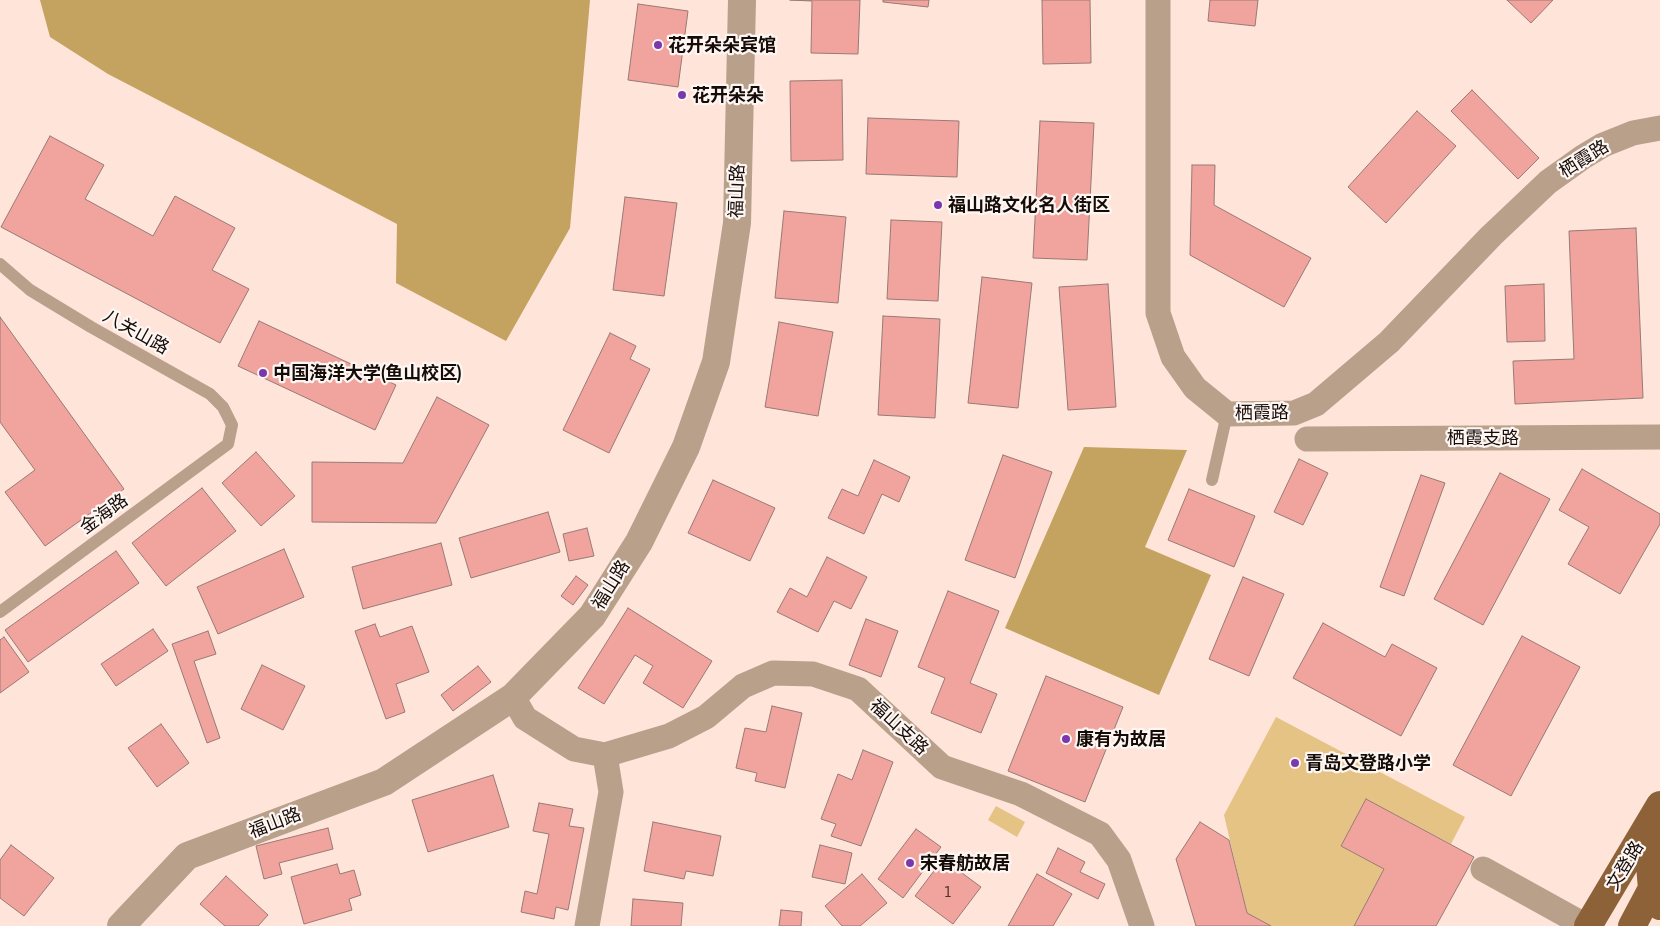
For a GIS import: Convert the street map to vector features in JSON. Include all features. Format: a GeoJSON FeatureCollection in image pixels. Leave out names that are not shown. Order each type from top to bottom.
{"type":"FeatureCollection","features":[{"type":"Feature","properties":{"kind":"main road","name":"文登路"},"geometry":{"type":"LineString","coordinates":[[1587,926],[1660,806]]}},
{"type":"Feature","properties":{"kind":"main road"},"geometry":{"type":"LineString","coordinates":[[1647,829],[1657,889]]}},
{"type":"Feature","properties":{"kind":"main road","name":"文登路"},"geometry":{"type":"LineString","coordinates":[[1632,926],[1657,889]]}},
{"type":"Feature","properties":{"kind":"street","name":"福山路"},"geometry":{"type":"LineString","coordinates":[[121,926],[187,856],[384,782],[513,697],[592,616],[639,542],[686,447],[716,362],[737,223],[742,0]]}},
{"type":"Feature","properties":{"kind":"street","name":"栖霞路"},"geometry":{"type":"LineString","coordinates":[[1158,0],[1158,313],[1173,357],[1195,388],[1227,414],[1294,413],[1316,404],[1389,342],[1491,236],[1548,182],[1603,145],[1633,133],[1660,128]]}},
{"type":"Feature","properties":{"kind":"street","name":"栖霞支路"},"geometry":{"type":"LineString","coordinates":[[1307,439],[1660,437]]}},
{"type":"Feature","properties":{"kind":"street","name":"福山支路"},"geometry":{"type":"LineString","coordinates":[[513,697],[525,718],[574,749],[606,755],[669,736],[706,717],[743,686],[773,673],[813,674],[858,689],[942,767],[1021,794],[1100,834],[1119,860],[1142,926]]}},
{"type":"Feature","properties":{"kind":"street"},"geometry":{"type":"LineString","coordinates":[[587,926],[611,792],[606,755]]}},
{"type":"Feature","properties":{"kind":"street"},"geometry":{"type":"LineString","coordinates":[[1483,869],[1587,926]]}},
{"type":"Feature","properties":{"kind":"lane","name":"八关山路"},"geometry":{"type":"LineString","coordinates":[[0,264],[30,290],[91,327],[210,394],[223,407],[232,425],[228,444]]}},
{"type":"Feature","properties":{"kind":"lane"},"geometry":{"type":"LineString","coordinates":[[1212,480],[1227,414]]}},
{"type":"Feature","properties":{"kind":"lane","name":"金海路"},"geometry":{"type":"LineString","coordinates":[[0,612],[228,444]]}},
{"type":"Feature","properties":{"kind":"shaded area"},"geometry":{"type":"Polygon","coordinates":[[[40,0],[590,0],[570,228],[506,341],[396,283],[397,224],[108,74],[50,37],[40,0]]]}},
{"type":"Feature","properties":{"kind":"shaded area"},"geometry":{"type":"Polygon","coordinates":[[[1084,447],[1187,450],[1145,547],[1211,575],[1159,695],[1005,628],[1084,447]]]}},
{"type":"Feature","properties":{"kind":"shaded area"},"geometry":{"type":"Polygon","coordinates":[[[1276,717],[1465,817],[1451,844],[1366,799],[1341,846],[1384,869],[1354,926],[1271,926],[1247,913],[1224,815],[1276,717]]]}},
{"type":"Feature","properties":{"kind":"shaded area"},"geometry":{"type":"Polygon","coordinates":[[[996,806],[1025,822],[1017,837],[988,820],[996,806]]]}},
{"type":"Feature","properties":{"kind":"building"},"geometry":{"type":"Polygon","coordinates":[[[790,0],[860,0],[858,54],[811,53],[812,1],[790,0]]]}},
{"type":"Feature","properties":{"kind":"building"},"geometry":{"type":"Polygon","coordinates":[[[883,0],[929,0],[928,7],[883,2],[883,0]]]}},
{"type":"Feature","properties":{"kind":"building"},"geometry":{"type":"Polygon","coordinates":[[[1042,0],[1090,0],[1091,63],[1043,64],[1042,0]]]}},
{"type":"Feature","properties":{"kind":"building"},"geometry":{"type":"Polygon","coordinates":[[[1210,0],[1258,0],[1255,26],[1208,21],[1210,0]]]}},
{"type":"Feature","properties":{"kind":"building"},"geometry":{"type":"Polygon","coordinates":[[[1507,0],[1553,0],[1531,23],[1507,0]]]}},
{"type":"Feature","properties":{"kind":"building","name":"花开朵朵宾馆"},"geometry":{"type":"Polygon","coordinates":[[[638,4],[688,11],[678,87],[628,80],[638,4]]]}},
{"type":"Feature","properties":{"kind":"building"},"geometry":{"type":"Polygon","coordinates":[[[842,80],[843,160],[791,161],[790,81],[842,80]]]}},
{"type":"Feature","properties":{"kind":"building"},"geometry":{"type":"Polygon","coordinates":[[[1472,90],[1539,158],[1518,179],[1451,111],[1472,90]]]}},
{"type":"Feature","properties":{"kind":"building"},"geometry":{"type":"Polygon","coordinates":[[[1417,111],[1456,146],[1386,223],[1348,187],[1417,111]]]}},
{"type":"Feature","properties":{"kind":"building"},"geometry":{"type":"Polygon","coordinates":[[[868,118],[959,121],[957,177],[866,174],[868,118]]]}},
{"type":"Feature","properties":{"kind":"building"},"geometry":{"type":"Polygon","coordinates":[[[1040,121],[1094,123],[1087,260],[1033,258],[1040,121]]]}},
{"type":"Feature","properties":{"kind":"building"},"geometry":{"type":"Polygon","coordinates":[[[50,136],[104,165],[85,199],[153,236],[175,196],[235,228],[212,270],[249,289],[220,343],[1,227],[50,136]]]}},
{"type":"Feature","properties":{"kind":"building"},"geometry":{"type":"Polygon","coordinates":[[[1192,165],[1215,165],[1214,205],[1311,258],[1284,307],[1190,255],[1192,165]]]}},
{"type":"Feature","properties":{"kind":"building"},"geometry":{"type":"Polygon","coordinates":[[[625,197],[677,203],[664,296],[613,290],[625,197]]]}},
{"type":"Feature","properties":{"kind":"building"},"geometry":{"type":"Polygon","coordinates":[[[784,211],[846,217],[838,303],[775,298],[784,211]]]}},
{"type":"Feature","properties":{"kind":"building"},"geometry":{"type":"Polygon","coordinates":[[[891,220],[942,222],[938,301],[887,299],[891,220]]]}},
{"type":"Feature","properties":{"kind":"building"},"geometry":{"type":"Polygon","coordinates":[[[1636,228],[1643,398],[1515,404],[1513,361],[1574,359],[1569,231],[1636,228]]]}},
{"type":"Feature","properties":{"kind":"building"},"geometry":{"type":"Polygon","coordinates":[[[982,277],[1032,283],[1018,408],[968,403],[982,277]]]}},
{"type":"Feature","properties":{"kind":"building"},"geometry":{"type":"Polygon","coordinates":[[[1108,284],[1116,407],[1068,410],[1059,287],[1108,284]]]}},
{"type":"Feature","properties":{"kind":"building"},"geometry":{"type":"Polygon","coordinates":[[[1544,284],[1545,341],[1507,342],[1505,286],[1544,284]]]}},
{"type":"Feature","properties":{"kind":"building"},"geometry":{"type":"Polygon","coordinates":[[[883,316],[940,319],[935,418],[878,415],[883,316]]]}},
{"type":"Feature","properties":{"kind":"building"},"geometry":{"type":"Polygon","coordinates":[[[0,317],[124,489],[45,546],[5,492],[35,470],[0,422],[0,317]]]}},
{"type":"Feature","properties":{"kind":"building"},"geometry":{"type":"Polygon","coordinates":[[[259,321],[396,385],[375,430],[238,366],[259,321]]]}},
{"type":"Feature","properties":{"kind":"building"},"geometry":{"type":"Polygon","coordinates":[[[779,322],[833,332],[818,416],[765,407],[779,322]]]}},
{"type":"Feature","properties":{"kind":"building"},"geometry":{"type":"Polygon","coordinates":[[[610,333],[636,346],[630,359],[650,369],[609,453],[563,430],[610,333]]]}},
{"type":"Feature","properties":{"kind":"building"},"geometry":{"type":"Polygon","coordinates":[[[437,397],[489,425],[436,523],[312,522],[312,462],[403,463],[437,397]]]}},
{"type":"Feature","properties":{"kind":"building"},"geometry":{"type":"Polygon","coordinates":[[[256,452],[295,496],[261,526],[222,483],[256,452]]]}},
{"type":"Feature","properties":{"kind":"building"},"geometry":{"type":"Polygon","coordinates":[[[1003,455],[1052,472],[1015,578],[965,560],[1003,455]]]}},
{"type":"Feature","properties":{"kind":"building"},"geometry":{"type":"Polygon","coordinates":[[[1299,459],[1328,473],[1303,525],[1274,512],[1299,459]]]}},
{"type":"Feature","properties":{"kind":"building"},"geometry":{"type":"Polygon","coordinates":[[[874,460],[910,477],[899,502],[882,494],[864,534],[828,518],[842,489],[858,496],[874,460]]]}},
{"type":"Feature","properties":{"kind":"building"},"geometry":{"type":"Polygon","coordinates":[[[1582,469],[1660,514],[1660,524],[1620,594],[1568,564],[1589,527],[1559,510],[1582,469]]]}},
{"type":"Feature","properties":{"kind":"building"},"geometry":{"type":"Polygon","coordinates":[[[1500,473],[1550,499],[1483,625],[1434,599],[1500,473]]]}},
{"type":"Feature","properties":{"kind":"building"},"geometry":{"type":"Polygon","coordinates":[[[1421,475],[1445,483],[1404,596],[1380,587],[1421,475]]]}},
{"type":"Feature","properties":{"kind":"building"},"geometry":{"type":"Polygon","coordinates":[[[713,480],[775,508],[750,561],[688,533],[713,480]]]}},
{"type":"Feature","properties":{"kind":"building"},"geometry":{"type":"Polygon","coordinates":[[[202,488],[236,531],[166,586],[132,543],[202,488]]]}},
{"type":"Feature","properties":{"kind":"building"},"geometry":{"type":"Polygon","coordinates":[[[1189,489],[1255,516],[1234,567],[1168,540],[1189,489]]]}},
{"type":"Feature","properties":{"kind":"building"},"geometry":{"type":"Polygon","coordinates":[[[548,512],[560,552],[471,578],[459,538],[548,512]]]}},
{"type":"Feature","properties":{"kind":"building"},"geometry":{"type":"Polygon","coordinates":[[[587,528],[594,556],[569,561],[563,534],[587,528]]]}},
{"type":"Feature","properties":{"kind":"building"},"geometry":{"type":"Polygon","coordinates":[[[441,543],[452,585],[363,609],[352,567],[441,543]]]}},
{"type":"Feature","properties":{"kind":"building"},"geometry":{"type":"Polygon","coordinates":[[[284,549],[304,597],[218,634],[197,587],[284,549]]]}},
{"type":"Feature","properties":{"kind":"building"},"geometry":{"type":"Polygon","coordinates":[[[116,551],[139,583],[28,662],[5,630],[116,551]]]}},
{"type":"Feature","properties":{"kind":"building"},"geometry":{"type":"Polygon","coordinates":[[[827,557],[867,577],[851,609],[834,601],[818,632],[777,612],[790,588],[807,597],[827,557]]]}},
{"type":"Feature","properties":{"kind":"building"},"geometry":{"type":"Polygon","coordinates":[[[576,576],[588,585],[573,605],[561,596],[576,576]]]}},
{"type":"Feature","properties":{"kind":"building"},"geometry":{"type":"Polygon","coordinates":[[[1243,577],[1284,594],[1249,676],[1209,659],[1243,577]]]}},
{"type":"Feature","properties":{"kind":"building"},"geometry":{"type":"Polygon","coordinates":[[[948,591],[999,611],[970,683],[997,694],[981,733],[931,713],[945,678],[918,667],[948,591]]]}},
{"type":"Feature","properties":{"kind":"building"},"geometry":{"type":"Polygon","coordinates":[[[628,608],[712,661],[683,708],[643,683],[653,666],[635,655],[604,704],[578,688],[628,608]]]}},
{"type":"Feature","properties":{"kind":"building"},"geometry":{"type":"Polygon","coordinates":[[[866,619],[898,631],[881,677],[849,665],[866,619]]]}},
{"type":"Feature","properties":{"kind":"building"},"geometry":{"type":"Polygon","coordinates":[[[1323,623],[1385,657],[1392,644],[1437,668],[1401,736],[1293,678],[1323,623]]]}},
{"type":"Feature","properties":{"kind":"building"},"geometry":{"type":"Polygon","coordinates":[[[375,624],[380,637],[412,626],[429,672],[396,684],[405,712],[386,719],[355,631],[375,624]]]}},
{"type":"Feature","properties":{"kind":"building"},"geometry":{"type":"Polygon","coordinates":[[[153,629],[168,651],[116,686],[101,664],[153,629]]]}},
{"type":"Feature","properties":{"kind":"building"},"geometry":{"type":"Polygon","coordinates":[[[208,631],[216,654],[194,661],[220,738],[207,743],[172,644],[208,631]]]}},
{"type":"Feature","properties":{"kind":"building"},"geometry":{"type":"Polygon","coordinates":[[[1522,636],[1580,667],[1511,796],[1453,765],[1522,636]]]}},
{"type":"Feature","properties":{"kind":"building"},"geometry":{"type":"Polygon","coordinates":[[[4,637],[29,672],[0,693],[0,640],[4,637]]]}},
{"type":"Feature","properties":{"kind":"building"},"geometry":{"type":"Polygon","coordinates":[[[262,665],[305,686],[283,730],[241,709],[262,665]]]}},
{"type":"Feature","properties":{"kind":"building"},"geometry":{"type":"Polygon","coordinates":[[[478,666],[491,682],[453,711],[441,695],[478,666]]]}},
{"type":"Feature","properties":{"kind":"building","name":"康有为故居"},"geometry":{"type":"Polygon","coordinates":[[[1046,676],[1123,707],[1085,802],[1008,771],[1046,676]]]}},
{"type":"Feature","properties":{"kind":"building"},"geometry":{"type":"Polygon","coordinates":[[[772,706],[802,713],[785,788],[755,781],[757,773],[736,768],[745,728],[766,732],[772,706]]]}},
{"type":"Feature","properties":{"kind":"building"},"geometry":{"type":"Polygon","coordinates":[[[161,724],[189,763],[157,787],[128,748],[161,724]]]}},
{"type":"Feature","properties":{"kind":"building"},"geometry":{"type":"Polygon","coordinates":[[[863,750],[893,762],[861,846],[831,836],[836,824],[821,819],[838,774],[852,780],[863,750]]]}},
{"type":"Feature","properties":{"kind":"building"},"geometry":{"type":"Polygon","coordinates":[[[493,775],[509,827],[428,852],[412,800],[493,775]]]}},
{"type":"Feature","properties":{"kind":"building"},"geometry":{"type":"Polygon","coordinates":[[[1366,799],[1474,857],[1436,926],[1354,926],[1384,869],[1341,846],[1366,799]]]}},
{"type":"Feature","properties":{"kind":"building"},"geometry":{"type":"Polygon","coordinates":[[[539,803],[573,809],[569,826],[584,828],[568,910],[556,907],[554,919],[521,912],[525,891],[537,894],[549,834],[533,831],[539,803]]]}},
{"type":"Feature","properties":{"kind":"building"},"geometry":{"type":"Polygon","coordinates":[[[653,822],[721,836],[713,876],[686,871],[684,879],[644,871],[653,822]]]}},
{"type":"Feature","properties":{"kind":"building"},"geometry":{"type":"Polygon","coordinates":[[[1200,822],[1229,840],[1247,913],[1271,926],[1196,926],[1176,859],[1200,822]]]}},
{"type":"Feature","properties":{"kind":"building"},"geometry":{"type":"Polygon","coordinates":[[[328,828],[333,849],[279,863],[282,874],[264,879],[256,846],[328,828]]]}},
{"type":"Feature","properties":{"kind":"building","name":"宋春舫故居"},"geometry":{"type":"Polygon","coordinates":[[[916,829],[941,847],[903,898],[878,879],[916,829]]]}},
{"type":"Feature","properties":{"kind":"building"},"geometry":{"type":"Polygon","coordinates":[[[11,845],[54,878],[24,916],[0,898],[0,860],[11,845]]]}},
{"type":"Feature","properties":{"kind":"building"},"geometry":{"type":"Polygon","coordinates":[[[820,845],[852,853],[845,884],[812,877],[820,845]]]}},
{"type":"Feature","properties":{"kind":"building"},"geometry":{"type":"Polygon","coordinates":[[[1058,848],[1085,862],[1080,872],[1105,884],[1098,899],[1046,873],[1058,848]]]}},
{"type":"Feature","properties":{"kind":"building"},"geometry":{"type":"Polygon","coordinates":[[[943,859],[981,887],[953,924],[915,896],[943,859]]]}},
{"type":"Feature","properties":{"kind":"building"},"geometry":{"type":"Polygon","coordinates":[[[337,864],[340,874],[354,870],[361,895],[349,899],[352,910],[304,924],[291,877],[337,864]]]}},
{"type":"Feature","properties":{"kind":"building"},"geometry":{"type":"Polygon","coordinates":[[[862,874],[887,903],[860,926],[842,926],[825,906],[862,874]]]}},
{"type":"Feature","properties":{"kind":"building"},"geometry":{"type":"Polygon","coordinates":[[[1037,874],[1072,894],[1053,926],[1008,926],[1037,874]]]}},
{"type":"Feature","properties":{"kind":"building"},"geometry":{"type":"Polygon","coordinates":[[[226,876],[268,915],[258,926],[225,926],[200,904],[226,876]]]}},
{"type":"Feature","properties":{"kind":"building"},"geometry":{"type":"Polygon","coordinates":[[[633,899],[683,903],[681,926],[631,926],[633,899]]]}},
{"type":"Feature","properties":{"kind":"building"},"geometry":{"type":"Polygon","coordinates":[[[781,910],[802,912],[801,926],[779,926],[781,910]]]}},
{"type":"Feature","properties":{"kind":"place","name":"花开朵朵宾馆"},"geometry":{"type":"Point","coordinates":[658,45]}},
{"type":"Feature","properties":{"kind":"place","name":"花开朵朵"},"geometry":{"type":"Point","coordinates":[682,95]}},
{"type":"Feature","properties":{"kind":"place","name":"福山路文化名人街区"},"geometry":{"type":"Point","coordinates":[938,205]}},
{"type":"Feature","properties":{"kind":"place","name":"中国海洋大学(鱼山校区)"},"geometry":{"type":"Point","coordinates":[263,373]}},
{"type":"Feature","properties":{"kind":"place","name":"康有为故居"},"geometry":{"type":"Point","coordinates":[1066,739]}},
{"type":"Feature","properties":{"kind":"place","name":"青岛文登路小学"},"geometry":{"type":"Point","coordinates":[1295,763]}},
{"type":"Feature","properties":{"kind":"place","name":"宋春舫故居"},"geometry":{"type":"Point","coordinates":[910,863]}}]}
